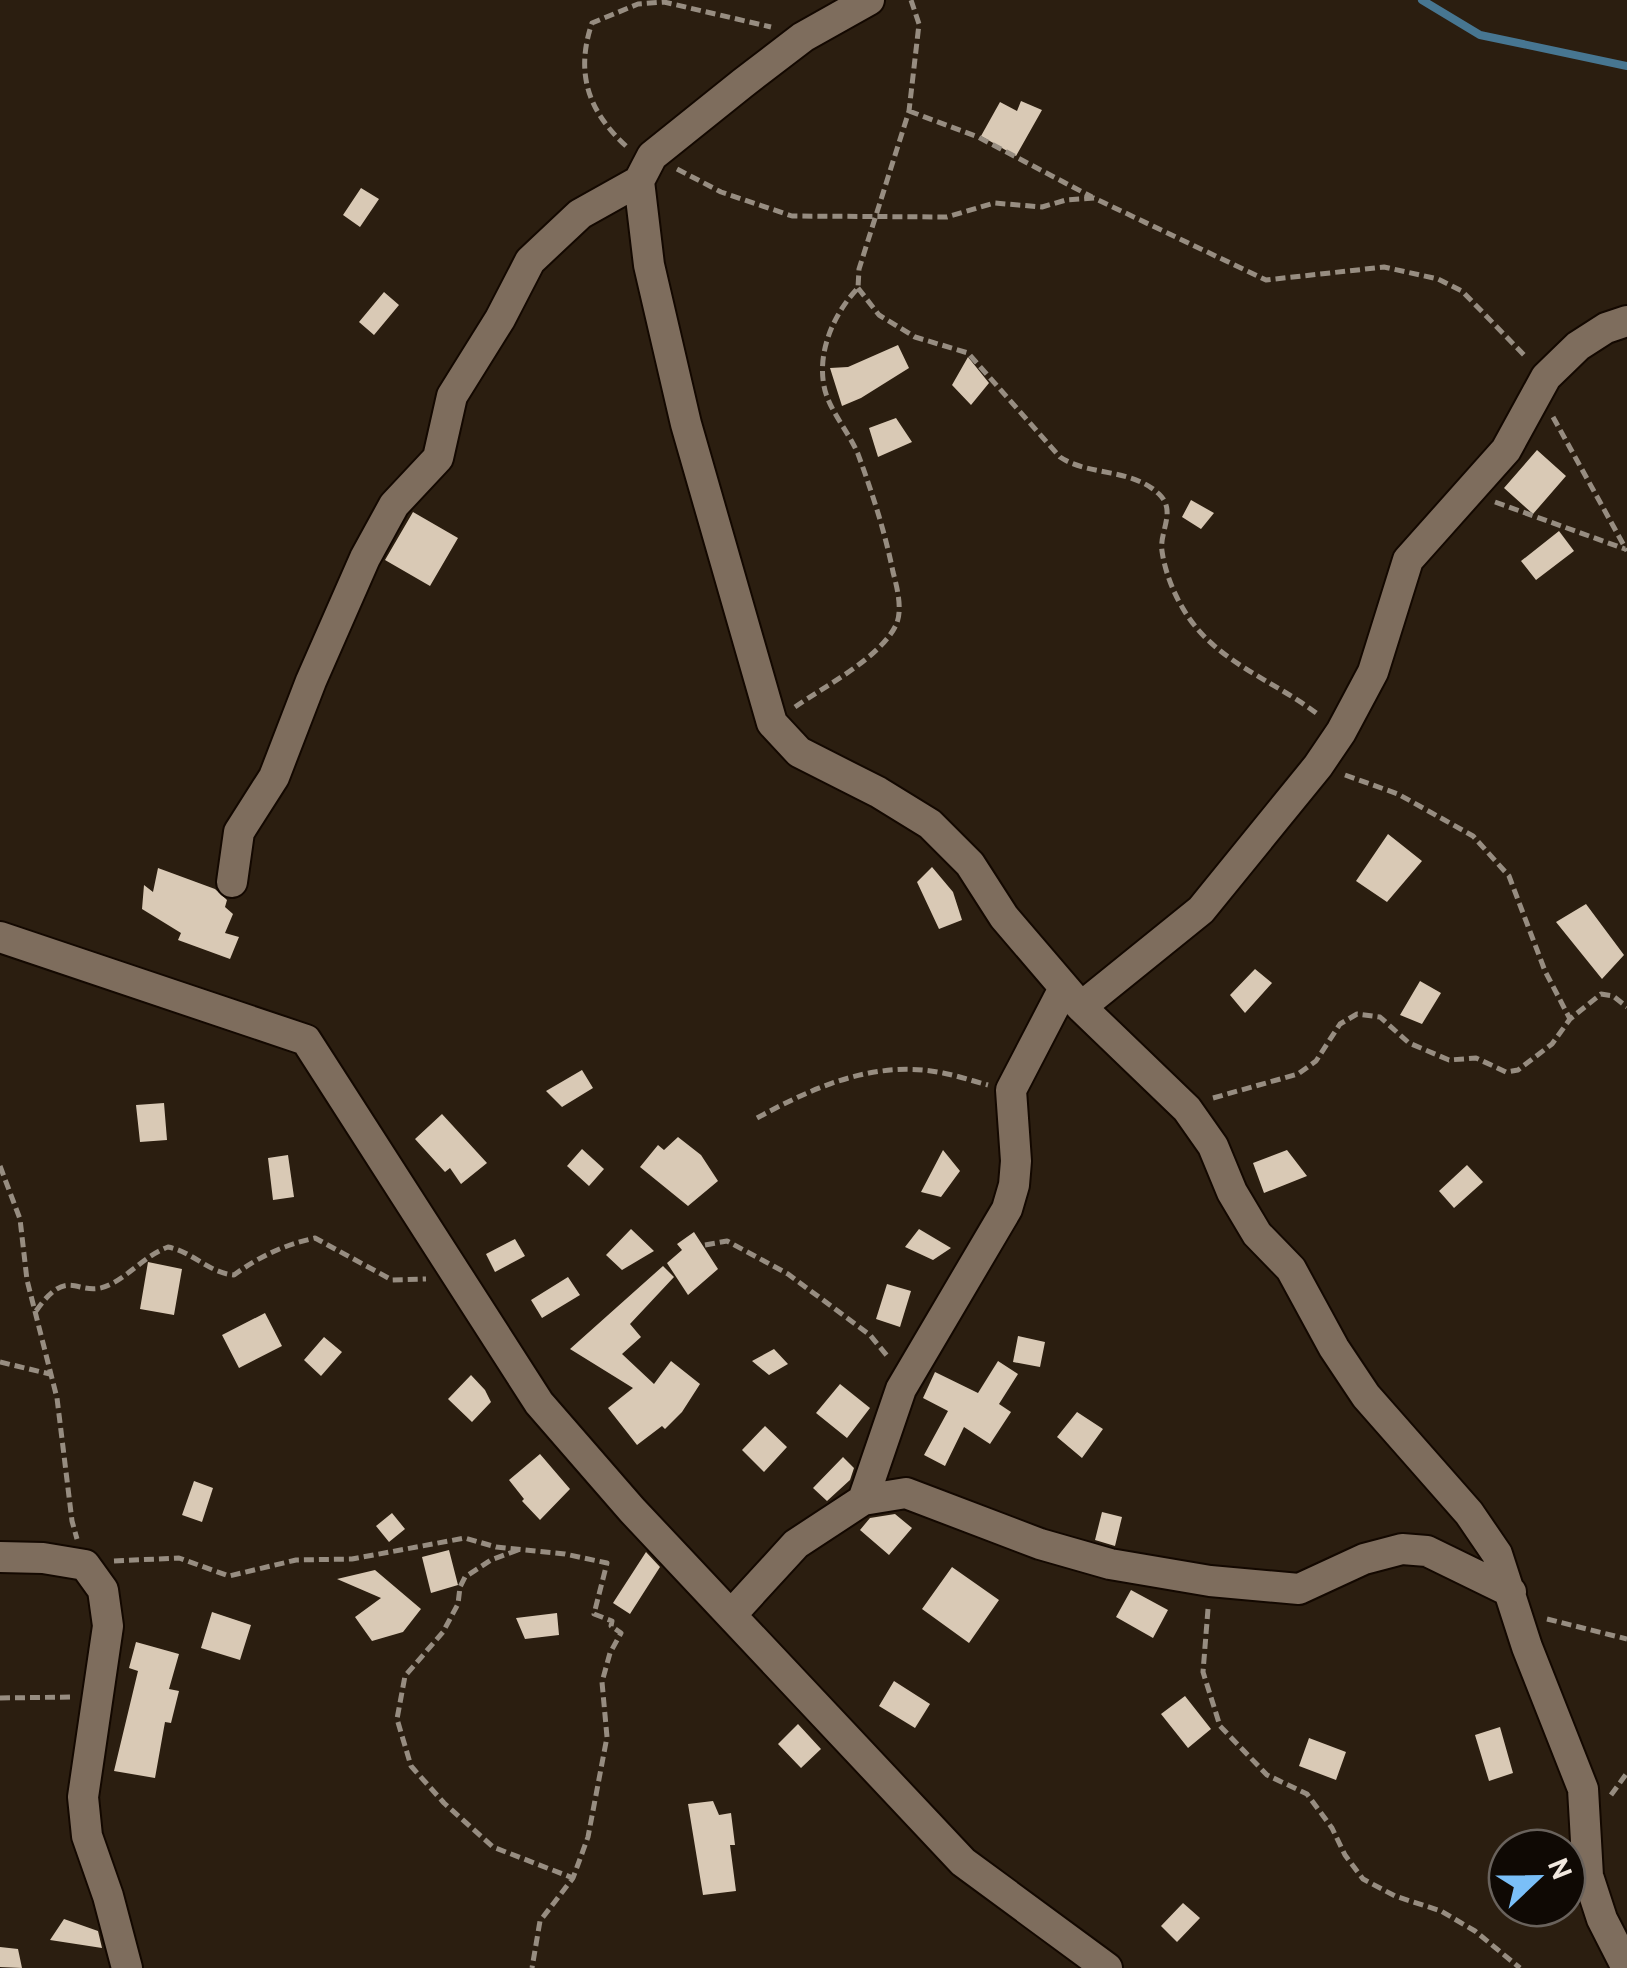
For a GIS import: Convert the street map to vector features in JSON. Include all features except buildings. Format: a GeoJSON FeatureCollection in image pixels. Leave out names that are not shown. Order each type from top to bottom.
{"type":"FeatureCollection","features":[{"type":"Feature","properties":{"kind":"street"},"geometry":{"type":"LineString","coordinates":[[232,882],[239,832],[274,777],[310,681],[366,558],[394,505],[438,458],[452,396],[500,319],[530,261],[580,214],[645,169],[803,37],[870,0]]}},
{"type":"Feature","properties":{"kind":"street"},"geometry":{"type":"LineString","coordinates":[[645,169],[649,265],[686,424],[772,723],[799,752],[930,824],[970,864],[1004,917],[1072,998],[1187,1109],[1213,1146],[1232,1192],[1257,1234],[1292,1268],[1334,1348],[1366,1396],[1470,1514],[1497,1554],[1527,1647],[1583,1789],[1588,1876],[1602,1919],[1627,1968]]}},
{"type":"Feature","properties":{"kind":"street"},"geometry":{"type":"LineString","coordinates":[[862,1500],[902,1389],[1007,1209],[1016,1161],[1010,1090],[1072,998],[1201,910],[1318,766],[1373,672],[1408,560],[1506,450],[1541,386],[1578,346],[1606,328],[1627,321]]}},
{"type":"Feature","properties":{"kind":"street"},"geometry":{"type":"LineString","coordinates":[[0,937],[306,1040],[539,1403],[632,1510],[963,1862],[1107,1968]]}},
{"type":"Feature","properties":{"kind":"street"},"geometry":{"type":"LineString","coordinates":[[730,1616],[796,1544],[862,1500],[906,1493],[1040,1544],[1110,1564],[1210,1581],[1299,1589],[1364,1559],[1402,1549],[1427,1551],[1513,1596]]}},
{"type":"Feature","properties":{"kind":"street"},"geometry":{"type":"LineString","coordinates":[[0,1557],[43,1558],[85,1565],[103,1590],[108,1626],[83,1797],[87,1836],[127,1968]]}},
{"type":"Feature","properties":{"kind":"path"},"geometry":{"type":"LineString","coordinates":[[911,0],[919,24],[910,112],[858,269],[858,288],[879,315],[914,337],[968,353],[1060,457],[1074,466],[1094,467],[1142,482],[1162,496],[1168,516],[1161,547],[1168,577],[1186,614],[1205,639],[1341,732]]}},
{"type":"Feature","properties":{"kind":"path"},"geometry":{"type":"LineString","coordinates":[[803,37],[664,2],[638,4],[592,24],[583,48],[584,72],[601,122],[645,169],[792,216],[948,217],[994,203],[1042,207],[1094,198]]}},
{"type":"Feature","properties":{"kind":"path"},"geometry":{"type":"LineString","coordinates":[[910,112],[978,137],[1094,198],[1266,280],[1384,267],[1438,279],[1462,291],[1541,386],[1551,413],[1627,550]]}},
{"type":"Feature","properties":{"kind":"path"},"geometry":{"type":"LineString","coordinates":[[772,723],[862,661],[896,624],[899,609],[887,540],[857,452],[824,388],[823,362],[830,334],[839,308],[858,288]]}},
{"type":"Feature","properties":{"kind":"path"},"geometry":{"type":"LineString","coordinates":[[1468,492],[1627,550]]}},
{"type":"Feature","properties":{"kind":"path"},"geometry":{"type":"LineString","coordinates":[[1318,766],[1398,794],[1473,836],[1509,876],[1545,972],[1570,1019]]}},
{"type":"Feature","properties":{"kind":"path"},"geometry":{"type":"LineString","coordinates":[[1187,1109],[1216,1096],[1298,1074],[1316,1061],[1340,1024],[1358,1014],[1380,1016],[1409,1043],[1449,1060],[1476,1058],[1506,1072],[1518,1070],[1552,1044],[1570,1019],[1601,994],[1613,996],[1627,1007]]}},
{"type":"Feature","properties":{"kind":"path"},"geometry":{"type":"LineString","coordinates":[[756,1118],[810,1090],[876,1070],[940,1072],[1010,1090]]}},
{"type":"Feature","properties":{"kind":"path"},"geometry":{"type":"LineString","coordinates":[[0,1166],[20,1219],[27,1280],[62,1430],[72,1522],[85,1565],[138,1558],[179,1558],[229,1576],[296,1560],[352,1559],[465,1538],[496,1548],[607,1564],[594,1614],[612,1621],[611,1626],[621,1633],[610,1653],[602,1682],[606,1737],[588,1837],[573,1878],[540,1921],[532,1968]]}},
{"type":"Feature","properties":{"kind":"path"},"geometry":{"type":"LineString","coordinates":[[36,1310],[61,1284],[102,1288],[168,1247],[183,1250],[218,1274],[234,1275],[272,1251],[315,1238],[392,1280],[459,1278]]}},
{"type":"Feature","properties":{"kind":"path"},"geometry":{"type":"LineString","coordinates":[[705,1245],[728,1241],[788,1274],[870,1335],[890,1360],[902,1389]]}},
{"type":"Feature","properties":{"kind":"path"},"geometry":{"type":"LineString","coordinates":[[0,1362],[50,1374]]}},
{"type":"Feature","properties":{"kind":"path"},"geometry":{"type":"LineString","coordinates":[[520,1549],[491,1560],[466,1578],[443,1632],[405,1676],[397,1719],[412,1766],[444,1804],[493,1847],[573,1878]]}},
{"type":"Feature","properties":{"kind":"path"},"geometry":{"type":"LineString","coordinates":[[1210,1581],[1203,1672],[1220,1726],[1267,1775],[1307,1794],[1363,1879],[1395,1896],[1441,1911],[1475,1931],[1520,1968]]}},
{"type":"Feature","properties":{"kind":"path"},"geometry":{"type":"LineString","coordinates":[[1513,1596],[1541,1618],[1627,1639]]}},
{"type":"Feature","properties":{"kind":"path"},"geometry":{"type":"LineString","coordinates":[[0,1698],[96,1698]]}},
{"type":"Feature","properties":{"kind":"waterway"},"geometry":{"type":"LineString","coordinates":[[1422,0],[1480,35],[1627,66]]}}]}
